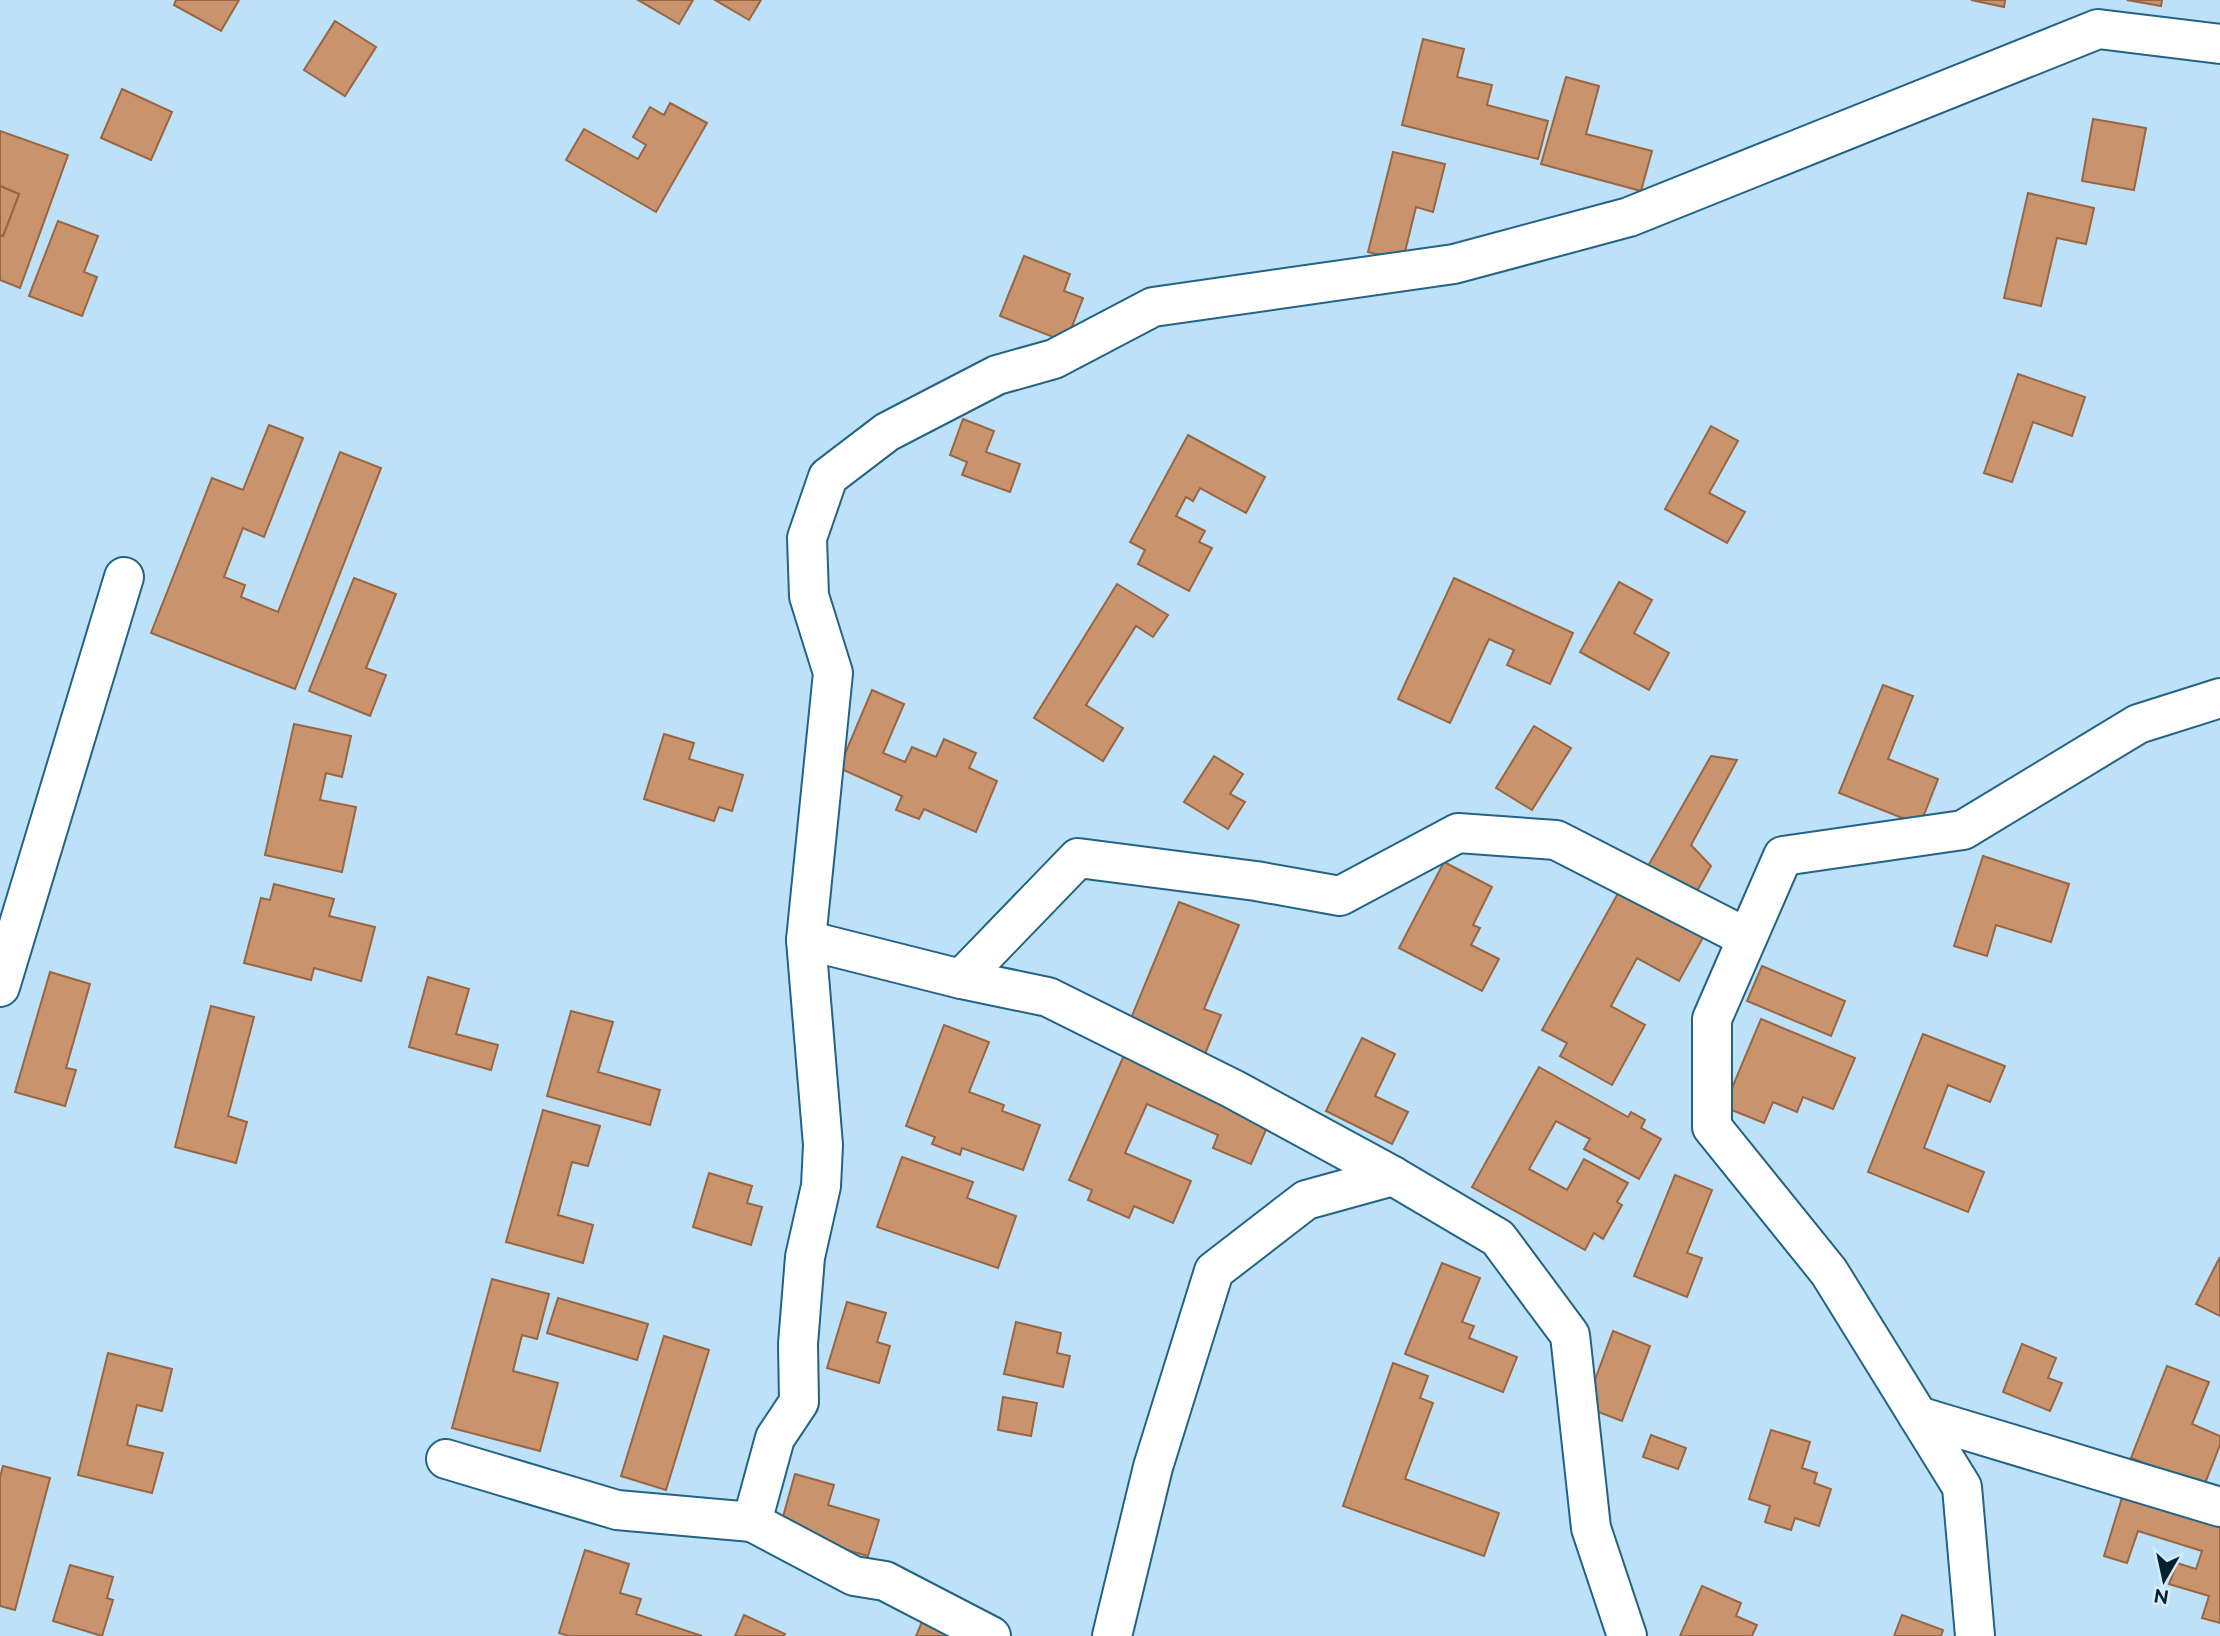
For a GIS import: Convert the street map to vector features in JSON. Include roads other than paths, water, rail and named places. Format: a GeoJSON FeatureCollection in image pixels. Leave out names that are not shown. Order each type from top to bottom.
{"type":"FeatureCollection","features":[{"type":"Feature","properties":{"kind":"street"},"geometry":{"type":"LineString","coordinates":[[752,1522],[775,1438],[799,1402],[798,1344],[805,1257],[821,1186],[823,1145],[806,940],[833,673],[809,596],[807,538],[828,477],[887,432],[997,375],[1054,359],[1153,307],[1454,264],[1629,217],[2098,29],[2220,44]]}},
{"type":"Feature","properties":{"kind":"street"},"geometry":{"type":"LineString","coordinates":[[0,987],[124,577]]}},
{"type":"Feature","properties":{"kind":"street"},"geometry":{"type":"LineString","coordinates":[[1975,1636],[1962,1487],[1829,1272],[1712,1127],[1712,1019],[1783,856],[1963,830],[2138,724],[2220,698]]}},
{"type":"Feature","properties":{"kind":"street"},"geometry":{"type":"LineString","coordinates":[[961,979],[1078,858],[1256,881],[1340,896],[1458,833],[1556,840],[1747,938]]}},
{"type":"Feature","properties":{"kind":"street"},"geometry":{"type":"LineString","coordinates":[[806,940],[961,979],[1048,997],[1233,1089],[1394,1176],[1498,1238],[1570,1335],[1591,1528],[1627,1636]]}},
{"type":"Feature","properties":{"kind":"street"},"geometry":{"type":"LineString","coordinates":[[1112,1636],[1153,1467],[1214,1271],[1306,1200],[1394,1176]]}},
{"type":"Feature","properties":{"kind":"street"},"geometry":{"type":"LineString","coordinates":[[1918,1416],[2220,1507]]}},
{"type":"Feature","properties":{"kind":"street"},"geometry":{"type":"LineString","coordinates":[[446,1459],[617,1510],[752,1522],[854,1576],[885,1581],[991,1636]]}}]}
